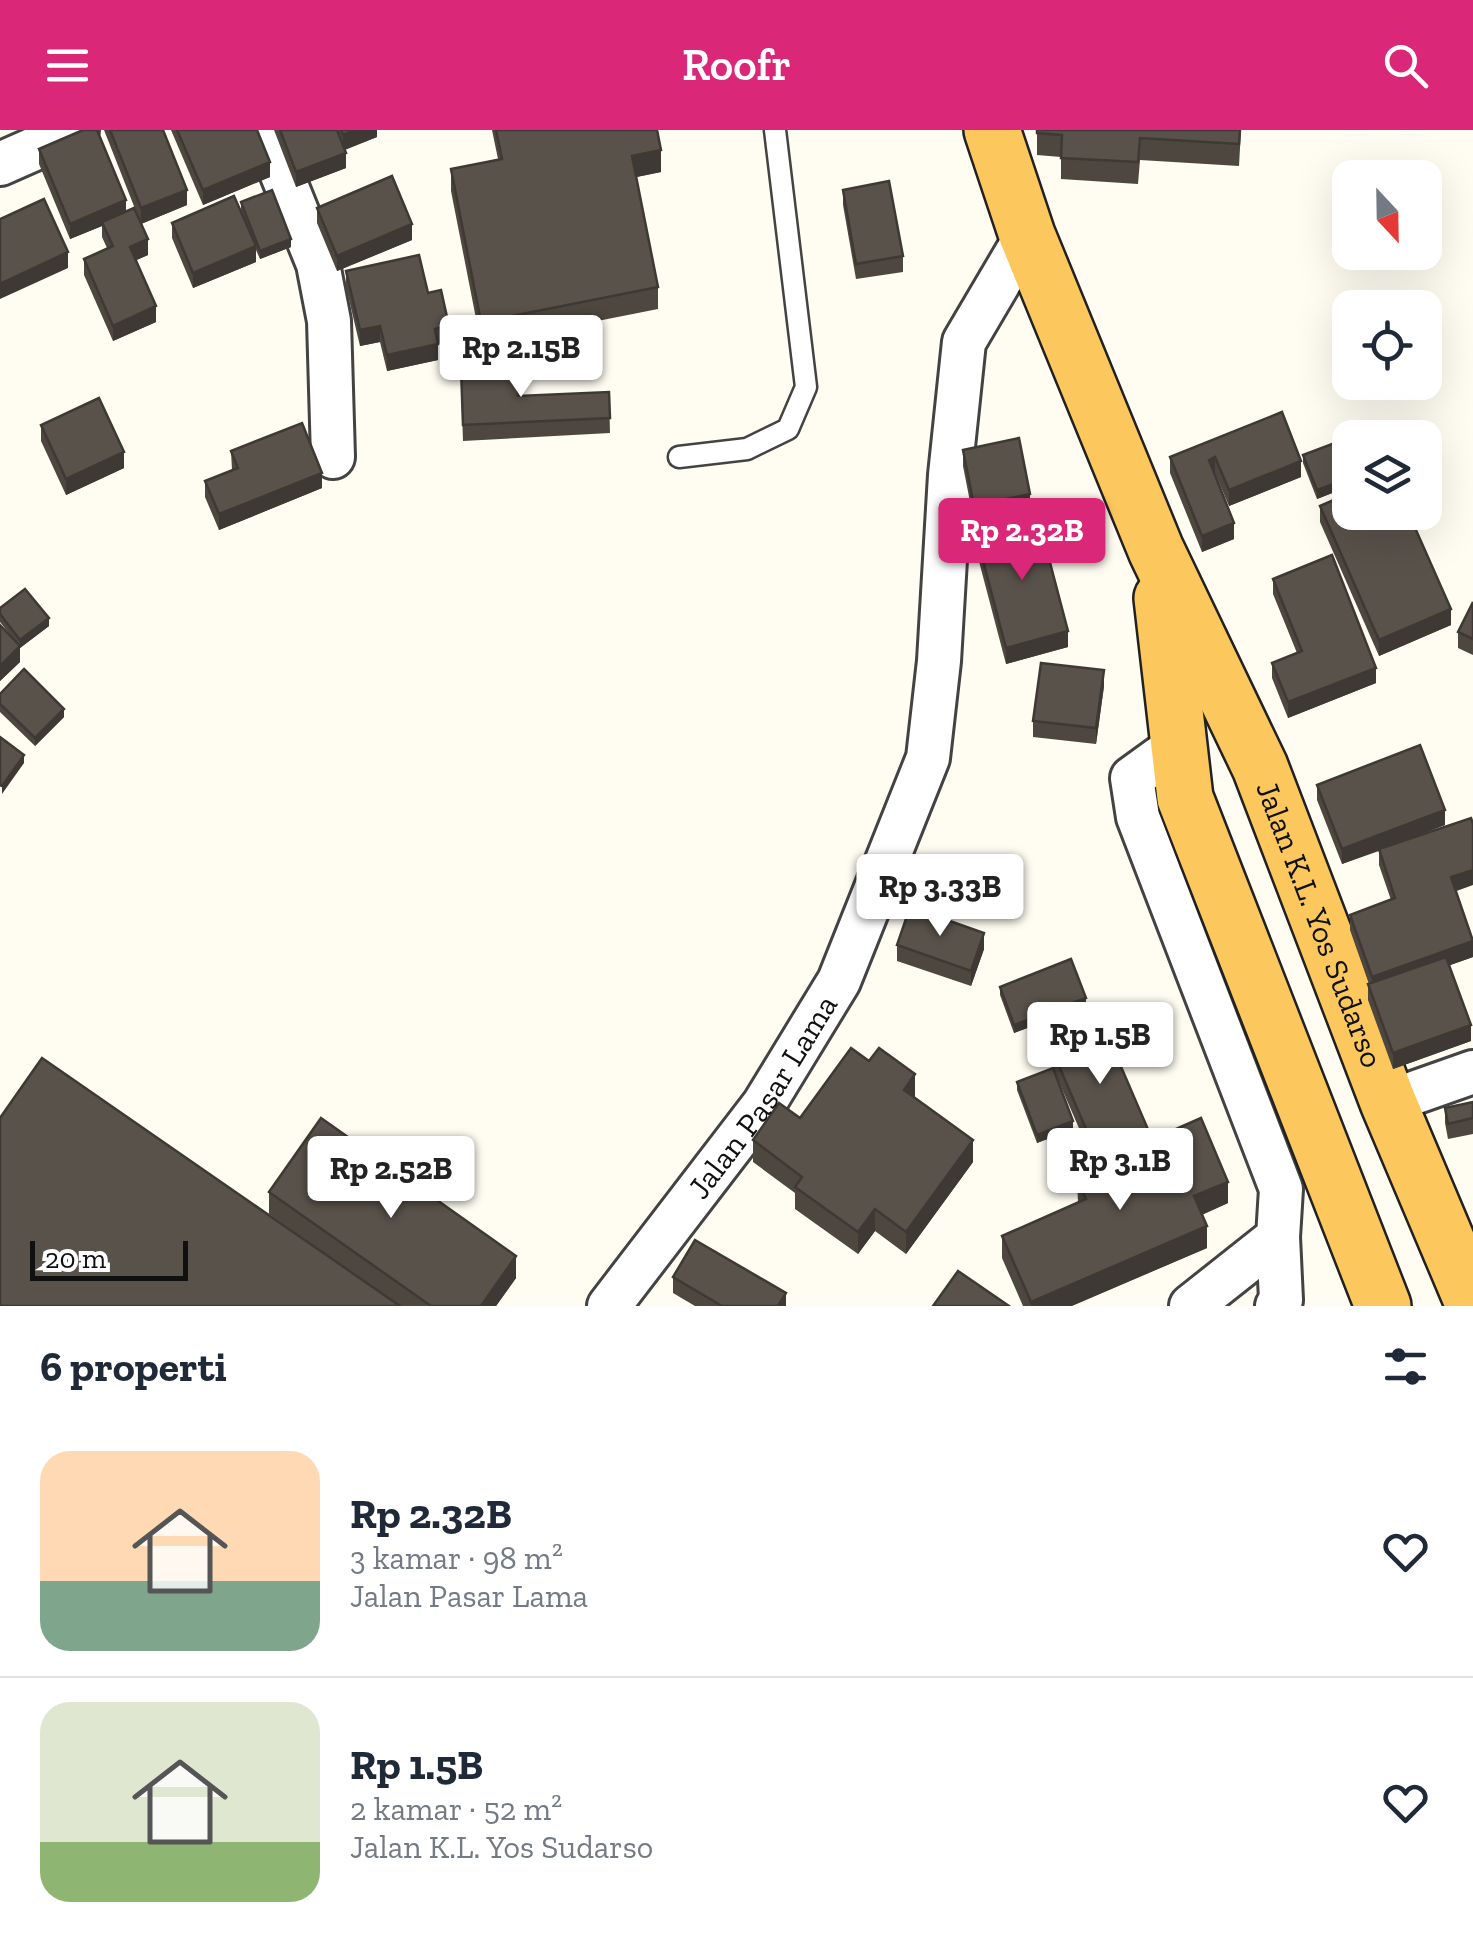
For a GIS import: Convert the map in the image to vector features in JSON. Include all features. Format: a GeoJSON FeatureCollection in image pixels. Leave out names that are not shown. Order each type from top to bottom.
{"type":"FeatureCollection","features":[{"type":"Feature","properties":{"kind":"highway","name":"Jalan K.L. Yos Sudarso"},"geometry":{"type":"LineString","coordinates":[[992,130],[1027,236],[1156,550],[1260,767],[1388,1102],[1473,1303]]}},
{"type":"Feature","properties":{"kind":"highway","name":"Jalan K.L. Yos Sudarso"},"geometry":{"type":"LineString","coordinates":[[1156,550],[1185,798],[1379,1295]]}},
{"type":"Feature","properties":{"kind":"street"},"geometry":{"type":"LineString","coordinates":[[0,164],[76,130]]}},
{"type":"Feature","properties":{"kind":"street"},"geometry":{"type":"LineString","coordinates":[[264,130],[318,264],[329,321],[333,458]]}},
{"type":"Feature","properties":{"kind":"street","name":"Jalan Pasar Lama"},"geometry":{"type":"LineString","coordinates":[[609,1306],[764,1104],[839,982],[928,758],[964,342],[1027,236]]}},
{"type":"Feature","properties":{"kind":"street"},"geometry":{"type":"LineString","coordinates":[[1180,744],[1132,778],[1138,817],[1281,1189],[1281,1300],[1277,1306]]}},
{"type":"Feature","properties":{"kind":"street"},"geometry":{"type":"LineString","coordinates":[[1388,1102],[1473,1072]]}},
{"type":"Feature","properties":{"kind":"street"},"geometry":{"type":"LineString","coordinates":[[1191,1306],[1278,1237]]}},
{"type":"Feature","properties":{"kind":"lane"},"geometry":{"type":"LineString","coordinates":[[679,457],[746,450],[788,429],[806,387],[775,130]]}},
{"type":"Feature","properties":{"kind":"building"},"geometry":{"type":"Polygon","coordinates":[[[83,130],[97,130],[126,200],[70,224],[39,149],[83,130]]]}},
{"type":"Feature","properties":{"kind":"building"},"geometry":{"type":"Polygon","coordinates":[[[110,130],[163,130],[187,190],[141,208],[110,130]]]}},
{"type":"Feature","properties":{"kind":"building"},"geometry":{"type":"Polygon","coordinates":[[[177,130],[257,130],[270,162],[203,190],[177,130]]]}},
{"type":"Feature","properties":{"kind":"building"},"geometry":{"type":"Polygon","coordinates":[[[280,130],[337,130],[346,153],[296,172],[280,130]]]}},
{"type":"Feature","properties":{"kind":"building"},"geometry":{"type":"Polygon","coordinates":[[[496,130],[657,130],[661,150],[632,156],[658,287],[481,322],[451,169],[502,159],[496,130]]]}},
{"type":"Feature","properties":{"kind":"building"},"geometry":{"type":"Polygon","coordinates":[[[1037,130],[1240,130],[1239,144],[1140,138],[1138,162],[1061,158],[1062,135],[1037,130]]]}},
{"type":"Feature","properties":{"kind":"building"},"geometry":{"type":"Polygon","coordinates":[[[392,176],[412,224],[337,256],[317,208],[392,176]]]}},
{"type":"Feature","properties":{"kind":"building"},"geometry":{"type":"Polygon","coordinates":[[[889,181],[903,256],[856,264],[843,190],[889,181]]]}},
{"type":"Feature","properties":{"kind":"building"},"geometry":{"type":"Polygon","coordinates":[[[272,190],[291,239],[260,251],[241,202],[272,190]]]}},
{"type":"Feature","properties":{"kind":"building"},"geometry":{"type":"Polygon","coordinates":[[[234,196],[256,246],[193,273],[172,223],[234,196]]]}},
{"type":"Feature","properties":{"kind":"building"},"geometry":{"type":"Polygon","coordinates":[[[44,199],[68,252],[0,284],[0,219],[44,199]]]}},
{"type":"Feature","properties":{"kind":"building"},"geometry":{"type":"Polygon","coordinates":[[[134,208],[148,239],[130,247],[156,306],[113,326],[84,259],[113,246],[102,222],[134,208]]]}},
{"type":"Feature","properties":{"kind":"building"},"geometry":{"type":"Polygon","coordinates":[[[419,255],[428,293],[441,290],[449,326],[435,329],[438,344],[387,355],[380,326],[360,330],[346,271],[419,255]]]}},
{"type":"Feature","properties":{"kind":"building"},"geometry":{"type":"Polygon","coordinates":[[[516,364],[518,396],[609,392],[610,418],[463,425],[461,368],[516,364]]]}},
{"type":"Feature","properties":{"kind":"building"},"geometry":{"type":"Polygon","coordinates":[[[99,398],[124,452],[66,479],[41,425],[99,398]]]}},
{"type":"Feature","properties":{"kind":"building"},"geometry":{"type":"Polygon","coordinates":[[[1282,412],[1301,461],[1229,490],[1215,457],[1209,460],[1234,523],[1202,536],[1170,457],[1282,412]]]}},
{"type":"Feature","properties":{"kind":"building"},"geometry":{"type":"Polygon","coordinates":[[[302,423],[322,473],[219,514],[205,481],[238,468],[231,451],[302,423]]]}},
{"type":"Feature","properties":{"kind":"building"},"geometry":{"type":"Polygon","coordinates":[[[1019,438],[1030,494],[974,506],[963,450],[1019,438]]]}},
{"type":"Feature","properties":{"kind":"building"},"geometry":{"type":"Polygon","coordinates":[[[1332,444],[1332,485],[1317,490],[1303,455],[1332,444]]]}},
{"type":"Feature","properties":{"kind":"building"},"geometry":{"type":"Polygon","coordinates":[[[1332,501],[1332,530],[1416,530],[1451,609],[1379,640],[1320,506],[1332,501]]]}},
{"type":"Feature","properties":{"kind":"building"},"geometry":{"type":"Polygon","coordinates":[[[1038,517],[1068,631],[1006,648],[976,534],[1038,517]]]}},
{"type":"Feature","properties":{"kind":"building"},"geometry":{"type":"Polygon","coordinates":[[[1332,555],[1376,668],[1288,702],[1272,663],[1302,651],[1273,579],[1332,555]]]}},
{"type":"Feature","properties":{"kind":"building"},"geometry":{"type":"Polygon","coordinates":[[[25,589],[49,618],[20,640],[0,614],[0,608],[25,589]]]}},
{"type":"Feature","properties":{"kind":"building"},"geometry":{"type":"Polygon","coordinates":[[[1473,602],[1473,639],[1458,632],[1473,602]]]}},
{"type":"Feature","properties":{"kind":"building"},"geometry":{"type":"Polygon","coordinates":[[[0,625],[20,646],[0,666],[0,625]]]}},
{"type":"Feature","properties":{"kind":"building"},"geometry":{"type":"Polygon","coordinates":[[[1041,663],[1104,670],[1096,728],[1033,721],[1041,663]]]}},
{"type":"Feature","properties":{"kind":"building"},"geometry":{"type":"Polygon","coordinates":[[[24,669],[64,709],[35,738],[0,704],[0,694],[24,669]]]}},
{"type":"Feature","properties":{"kind":"building"},"geometry":{"type":"Polygon","coordinates":[[[0,737],[24,755],[2,786],[0,785],[0,737]]]}},
{"type":"Feature","properties":{"kind":"building"},"geometry":{"type":"Polygon","coordinates":[[[1420,745],[1445,810],[1342,849],[1317,785],[1420,745]]]}},
{"type":"Feature","properties":{"kind":"building"},"geometry":{"type":"Polygon","coordinates":[[[1471,818],[1473,870],[1451,877],[1473,941],[1372,977],[1350,915],[1395,898],[1379,849],[1471,818]]]}},
{"type":"Feature","properties":{"kind":"building"},"geometry":{"type":"Polygon","coordinates":[[[910,907],[984,933],[971,971],[897,945],[910,907]]]}},
{"type":"Feature","properties":{"kind":"building"},"geometry":{"type":"Polygon","coordinates":[[[1446,957],[1471,1025],[1393,1053],[1368,984],[1446,957]]]}},
{"type":"Feature","properties":{"kind":"building"},"geometry":{"type":"Polygon","coordinates":[[[1071,959],[1086,998],[1014,1025],[1000,987],[1071,959]]]}},
{"type":"Feature","properties":{"kind":"building"},"geometry":{"type":"Polygon","coordinates":[[[1094,1004],[1150,1134],[1098,1157],[1053,1052],[1084,1039],[1072,1014],[1094,1004]]]}},
{"type":"Feature","properties":{"kind":"building"},"geometry":{"type":"Polygon","coordinates":[[[851,1048],[869,1061],[879,1048],[915,1074],[904,1090],[973,1140],[906,1232],[875,1209],[858,1232],[795,1187],[802,1177],[753,1140],[779,1103],[800,1118],[851,1048]]]}},
{"type":"Feature","properties":{"kind":"building"},"geometry":{"type":"Polygon","coordinates":[[[42,1058],[400,1306],[0,1306],[0,1118],[42,1058]]]}},
{"type":"Feature","properties":{"kind":"building"},"geometry":{"type":"Polygon","coordinates":[[[1053,1068],[1073,1121],[1037,1135],[1017,1082],[1053,1068]]]}},
{"type":"Feature","properties":{"kind":"building"},"geometry":{"type":"Polygon","coordinates":[[[1473,1102],[1473,1118],[1448,1124],[1445,1108],[1473,1102]]]}},
{"type":"Feature","properties":{"kind":"building"},"geometry":{"type":"Polygon","coordinates":[[[321,1118],[516,1256],[481,1306],[431,1306],[269,1192],[321,1118]]]}},
{"type":"Feature","properties":{"kind":"building"},"geometry":{"type":"Polygon","coordinates":[[[1201,1118],[1228,1182],[1194,1196],[1207,1226],[1031,1302],[1002,1236],[1086,1199],[1077,1179],[1169,1139],[1167,1133],[1201,1118]]]}},
{"type":"Feature","properties":{"kind":"building"},"geometry":{"type":"Polygon","coordinates":[[[695,1240],[786,1293],[778,1306],[722,1306],[673,1277],[695,1240]]]}},
{"type":"Feature","properties":{"kind":"building"},"geometry":{"type":"Polygon","coordinates":[[[958,1271],[1009,1306],[933,1306],[958,1271]]]}}]}
